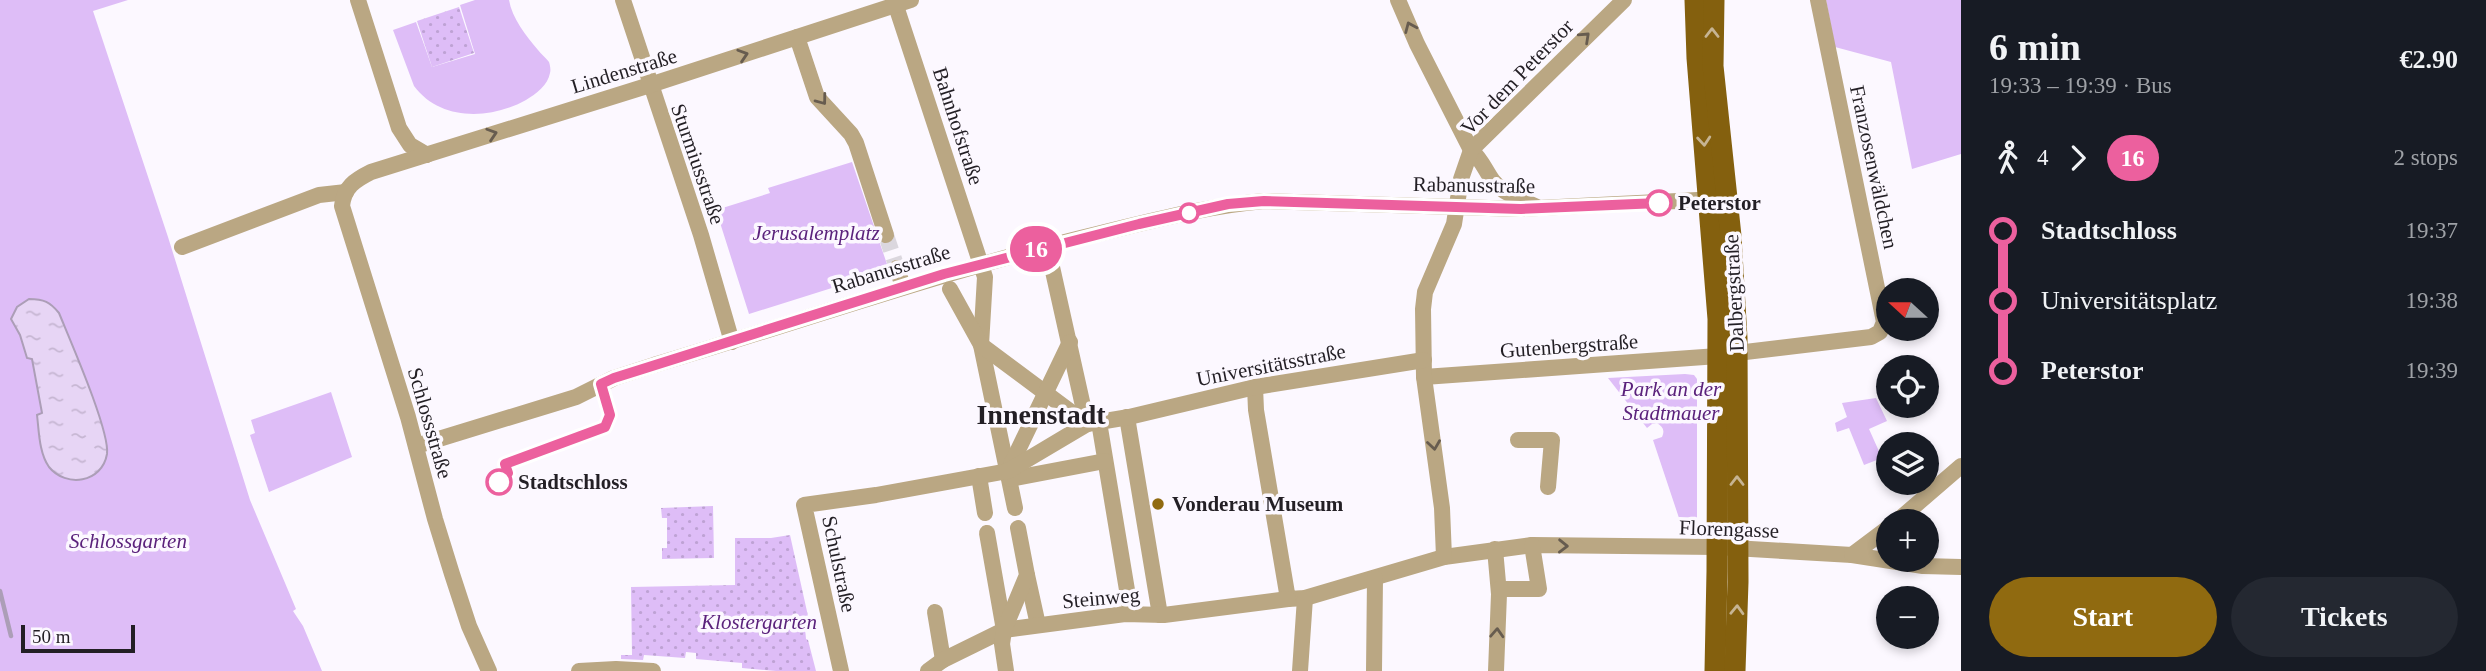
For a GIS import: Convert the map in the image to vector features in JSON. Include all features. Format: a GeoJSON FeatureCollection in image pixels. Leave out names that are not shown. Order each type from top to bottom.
{"type":"FeatureCollection","features":[{"type":"Feature","properties":{"kind":"main road","name":"Dalbergstraße"},"geometry":{"type":"LineString","coordinates":[[1695,0],[1697,58],[1718,199],[1735,286],[1728,355],[1727,548],[1735,671]]}},
{"type":"Feature","properties":{"kind":"main road","name":"Dalbergstraße"},"geometry":{"type":"LineString","coordinates":[[1714,0],[1713,66],[1718,199]]}},
{"type":"Feature","properties":{"kind":"main road","name":"Dalbergstraße"},"geometry":{"type":"LineString","coordinates":[[1715,671],[1727,548]]}},
{"type":"Feature","properties":{"kind":"street"},"geometry":{"type":"LineString","coordinates":[[359,0],[399,128],[400,138],[396,154],[381,169]]}},
{"type":"Feature","properties":{"kind":"street","name":"Sturmiusstraße"},"geometry":{"type":"LineString","coordinates":[[623,0],[701,235],[732,342]]}},
{"type":"Feature","properties":{"kind":"street"},"geometry":{"type":"LineString","coordinates":[[1398,0],[1417,44],[1471,150],[1461,179],[1454,224],[1425,292],[1424,377],[1442,508],[1440,559],[1493,549],[1499,592],[1496,671]]}},
{"type":"Feature","properties":{"kind":"street","name":"Vor dem Peterstor"},"geometry":{"type":"LineString","coordinates":[[1538,207],[1502,189],[1482,160],[1471,150],[1624,0]]}},
{"type":"Feature","properties":{"kind":"street","name":"Franzosenwäldchen"},"geometry":{"type":"LineString","coordinates":[[1818,0],[1884,321],[1880,332],[1871,337]]}},
{"type":"Feature","properties":{"kind":"street","name":"Lindenstraße"},"geometry":{"type":"LineString","coordinates":[[182,247],[319,195],[348,188],[357,179],[381,169],[650,85],[900,2]]}},
{"type":"Feature","properties":{"kind":"street","name":"Bahnhofstraße"},"geometry":{"type":"LineString","coordinates":[[900,2],[985,277],[981,345]]}},
{"type":"Feature","properties":{"kind":"street"},"geometry":{"type":"LineString","coordinates":[[797,37],[817,97],[856,143],[887,235]]}},
{"type":"Feature","properties":{"kind":"street"},"geometry":{"type":"LineString","coordinates":[[399,128],[410,145],[428,155]]}},
{"type":"Feature","properties":{"kind":"street","name":"Schlossstraße"},"geometry":{"type":"LineString","coordinates":[[348,188],[342,206],[416,446],[452,574],[489,671]]}},
{"type":"Feature","properties":{"kind":"street","name":"Rabanusstraße"},"geometry":{"type":"LineString","coordinates":[[416,446],[576,397],[614,378],[903,287],[1067,241],[1228,204],[1264,201],[1521,209],[1718,199]]}},
{"type":"Feature","properties":{"kind":"street"},"geometry":{"type":"LineString","coordinates":[[1050,258],[1070,342],[1105,463],[1131,614]]}},
{"type":"Feature","properties":{"kind":"street"},"geometry":{"type":"LineString","coordinates":[[897,268],[903,287]]}},
{"type":"Feature","properties":{"kind":"street"},"geometry":{"type":"LineString","coordinates":[[950,289],[981,345],[1015,508]]}},
{"type":"Feature","properties":{"kind":"street","name":"Gutenbergstraße"},"geometry":{"type":"LineString","coordinates":[[1424,377],[1728,355],[1871,337]]}},
{"type":"Feature","properties":{"kind":"street"},"geometry":{"type":"LineString","coordinates":[[1009,475],[1070,342]]}},
{"type":"Feature","properties":{"kind":"street"},"geometry":{"type":"LineString","coordinates":[[981,345],[1045,393],[1093,423]]}},
{"type":"Feature","properties":{"kind":"street","name":"Universitätsstraße"},"geometry":{"type":"LineString","coordinates":[[1093,423],[1255,387],[1424,360]]}},
{"type":"Feature","properties":{"kind":"street"},"geometry":{"type":"LineString","coordinates":[[1255,387],[1256,410],[1285,580],[1296,598],[1300,671]]}},
{"type":"Feature","properties":{"kind":"street"},"geometry":{"type":"LineString","coordinates":[[1126,417],[1160,615]]}},
{"type":"Feature","properties":{"kind":"street"},"geometry":{"type":"LineString","coordinates":[[1009,475],[1093,423]]}},
{"type":"Feature","properties":{"kind":"street"},"geometry":{"type":"LineString","coordinates":[[1518,440],[1552,440],[1548,487]]}},
{"type":"Feature","properties":{"kind":"street","name":"Schulstraße"},"geometry":{"type":"LineString","coordinates":[[841,671],[804,505],[973,477],[1135,460]]}},
{"type":"Feature","properties":{"kind":"street"},"geometry":{"type":"LineString","coordinates":[[1911,509],[1961,466]]}},
{"type":"Feature","properties":{"kind":"street"},"geometry":{"type":"LineString","coordinates":[[973,477],[985,513]]}},
{"type":"Feature","properties":{"kind":"street"},"geometry":{"type":"LineString","coordinates":[[1018,528],[1038,625]]}},
{"type":"Feature","properties":{"kind":"street"},"geometry":{"type":"LineString","coordinates":[[988,533],[987,554],[1003,637],[1006,671]]}},
{"type":"Feature","properties":{"kind":"street"},"geometry":{"type":"LineString","coordinates":[[1852,555],[1876,537]]}},
{"type":"Feature","properties":{"kind":"street"},"geometry":{"type":"LineString","coordinates":[[1499,592],[1539,589],[1532,545]]}},
{"type":"Feature","properties":{"kind":"street","name":"Florengasse"},"geometry":{"type":"LineString","coordinates":[[1493,549],[1532,545],[1727,548],[1852,555],[1923,566],[1961,567]]}},
{"type":"Feature","properties":{"kind":"street","name":"Steinweg"},"geometry":{"type":"LineString","coordinates":[[927,671],[943,660],[1038,625],[1131,614],[1160,615],[1296,598],[1440,559]]}},
{"type":"Feature","properties":{"kind":"street"},"geometry":{"type":"LineString","coordinates":[[1003,637],[1027,575]]}},
{"type":"Feature","properties":{"kind":"street"},"geometry":{"type":"LineString","coordinates":[[1374,671],[1375,578]]}},
{"type":"Feature","properties":{"kind":"street"},"geometry":{"type":"LineString","coordinates":[[935,612],[943,660]]}},
{"type":"Feature","properties":{"kind":"street"},"geometry":{"type":"LineString","coordinates":[[579,671],[653,671]]}},
{"type":"Feature","properties":{"kind":"green space","name":"Schlossgarten"},"geometry":{"type":"Polygon","coordinates":[[[0,0],[128,0],[93,11],[168,237],[250,500],[296,609],[293,611],[303,626],[322,671],[0,671],[0,0]]]}},
{"type":"Feature","properties":{"kind":"green space"},"geometry":{"type":"Polygon","coordinates":[[[475,0],[509,0],[520,27],[549,62],[550,70],[544,85],[526,100],[497,111],[466,114],[437,106],[414,86],[393,30],[416,22],[432,67],[475,54],[460,5],[475,0]]]}},
{"type":"Feature","properties":{"kind":"green space"},"geometry":{"type":"Polygon","coordinates":[[[1826,0],[1961,0],[1961,154],[1912,169],[1891,62],[1835,47],[1826,0]]]}},
{"type":"Feature","properties":{"kind":"green space"},"geometry":{"type":"Polygon","coordinates":[[[459,7],[474,53],[432,67],[417,21],[459,7]]]}},
{"type":"Feature","properties":{"kind":"green space","name":"Jerusalemplatz"},"geometry":{"type":"Polygon","coordinates":[[[852,162],[889,270],[749,314],[716,210],[770,193],[768,188],[852,162]]]}},
{"type":"Feature","properties":{"kind":"green space","name":"Park an der Stadtmauer"},"geometry":{"type":"Polygon","coordinates":[[[1694,375],[1697,379],[1697,529],[1696,534],[1685,536],[1653,440],[1662,437],[1663,429],[1657,423],[1647,428],[1608,378],[1694,375]]]}},
{"type":"Feature","properties":{"kind":"green space"},"geometry":{"type":"Polygon","coordinates":[[[331,392],[352,457],[269,492],[250,435],[255,433],[251,420],[331,392]]]}},
{"type":"Feature","properties":{"kind":"green space"},"geometry":{"type":"Polygon","coordinates":[[[1876,398],[1876,418],[1886,418],[1887,421],[1869,429],[1876,445],[1876,460],[1864,465],[1849,428],[1837,432],[1835,423],[1847,417],[1842,403],[1876,398]]]}},
{"type":"Feature","properties":{"kind":"green space"},"geometry":{"type":"Polygon","coordinates":[[[713,506],[714,558],[662,559],[662,548],[667,548],[667,518],[662,518],[661,508],[713,506]]]}},
{"type":"Feature","properties":{"kind":"green space","name":"Klostergarten"},"geometry":{"type":"Polygon","coordinates":[[[790,535],[808,616],[804,617],[806,639],[816,671],[742,668],[742,663],[696,659],[696,653],[686,652],[685,658],[644,655],[643,660],[621,659],[621,655],[632,655],[631,587],[735,585],[735,538],[790,535]]]}},
{"type":"Feature","properties":{"kind":"water"},"geometry":{"type":"Polygon","coordinates":[[[29,299],[46,302],[59,313],[102,426],[107,454],[104,464],[91,476],[82,479],[74,480],[56,474],[43,455],[37,415],[42,413],[32,359],[27,358],[20,335],[11,319],[17,307],[29,299]]]}},
{"type":"Feature","properties":{"kind":"waterway"},"geometry":{"type":"LineString","coordinates":[[0,591],[11,636]]}},
{"type":"Feature","properties":{"kind":"tunnel"},"geometry":{"type":"LineString","coordinates":[[886,235],[897,268]]}},
{"type":"Feature","properties":{"kind":"bus line","name":"16"},"geometry":{"type":"LineString","coordinates":[[499,482],[508,473],[505,464],[605,427],[610,415],[601,384],[614,378],[944,274],[1067,241],[1228,204],[1264,201],[1521,209],[1659,203]]}},
{"type":"Feature","properties":{"kind":"place","name":"Peterstor"},"geometry":{"type":"Point","coordinates":[1659,203]}},
{"type":"Feature","properties":{"kind":"place","name":"Stadtschloss"},"geometry":{"type":"Point","coordinates":[499,482]}},
{"type":"Feature","properties":{"kind":"place","name":"Vonderau Museum"},"geometry":{"type":"Point","coordinates":[1158,504]}},
{"type":"Feature","properties":{"kind":"district","name":"Innenstadt"},"geometry":{"type":"Point","coordinates":[1041,414]}}]}
